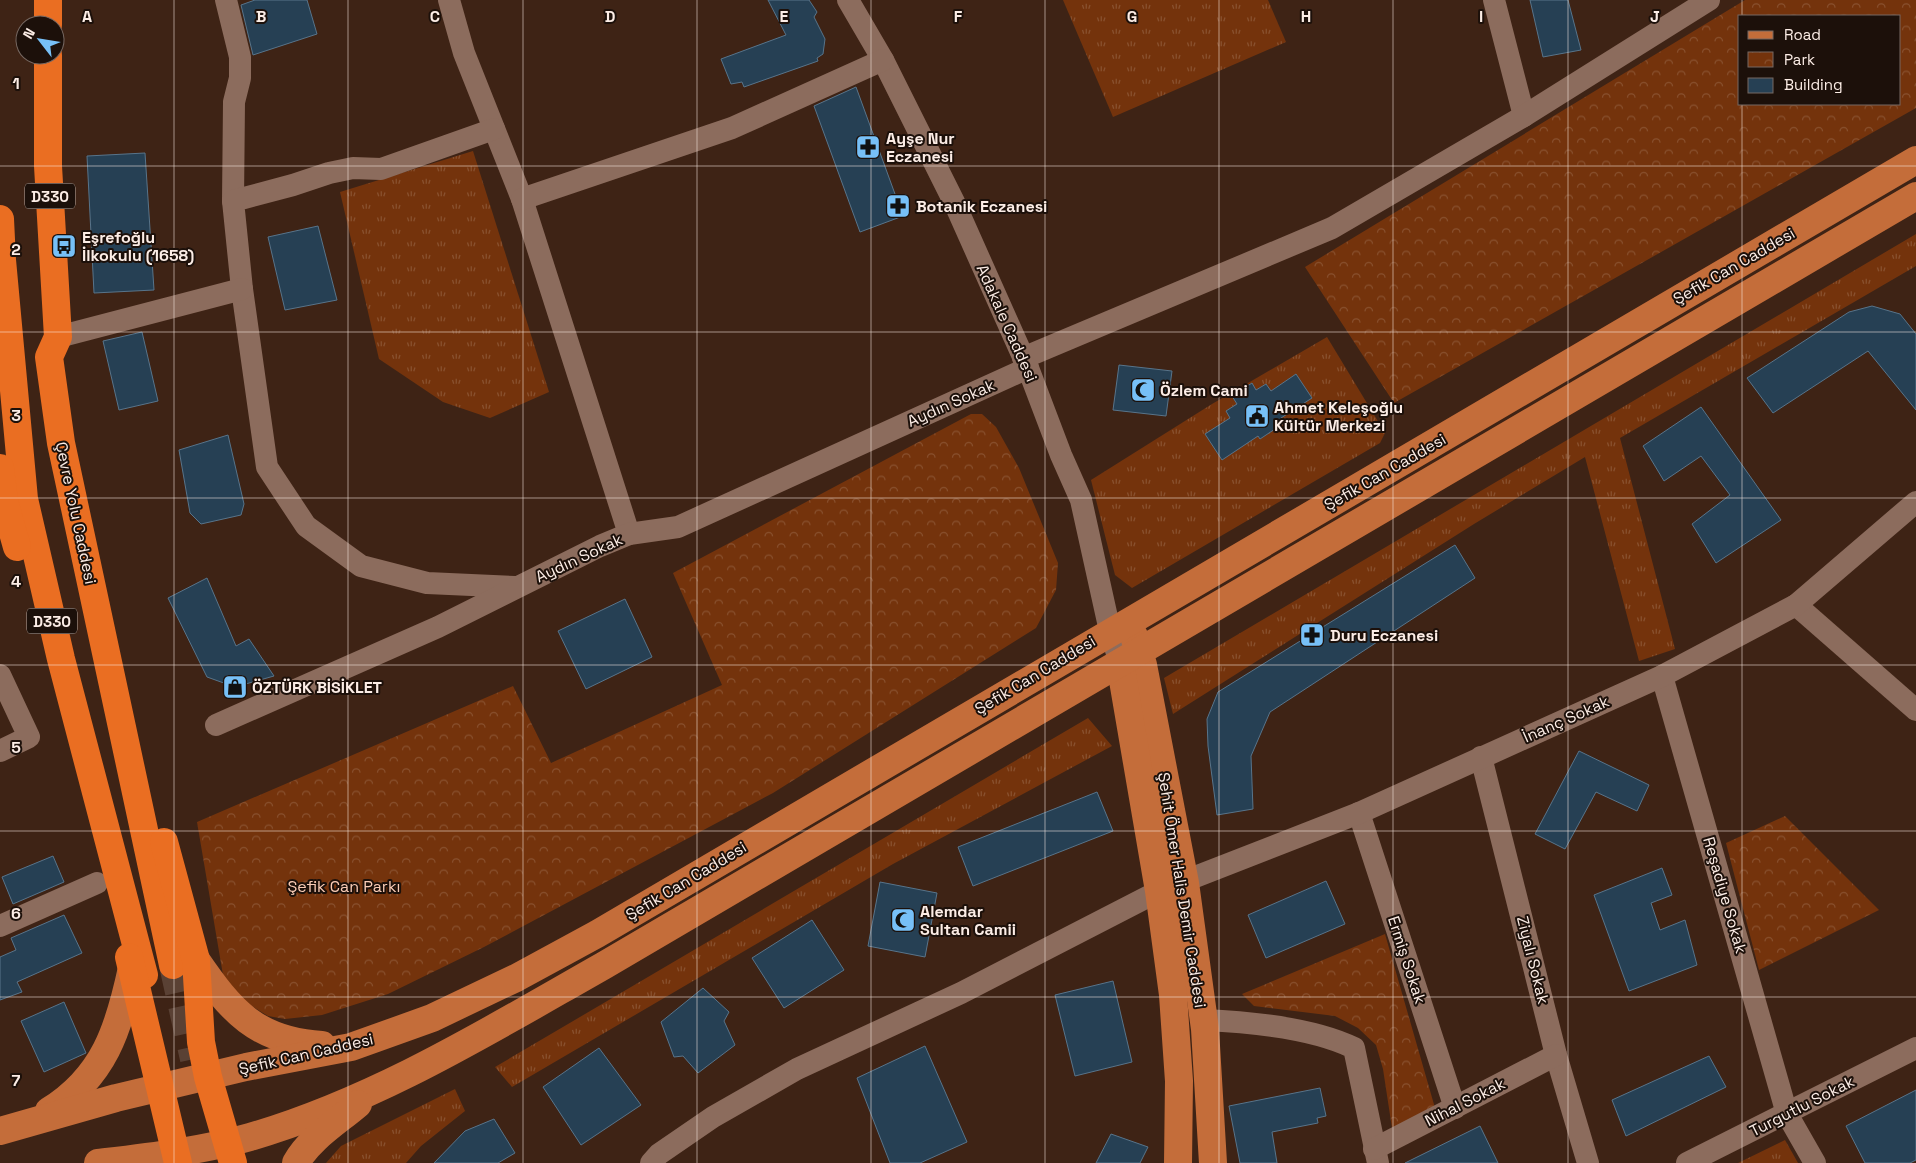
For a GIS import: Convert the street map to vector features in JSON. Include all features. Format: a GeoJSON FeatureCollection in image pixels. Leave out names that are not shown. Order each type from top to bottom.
{"type":"FeatureCollection","features":[{"type":"Feature","properties":{"kind":"highway"},"geometry":{"type":"LineString","coordinates":[[48,0],[48,15]]}},
{"type":"Feature","properties":{"kind":"highway","name":"D330"},"geometry":{"type":"LineString","coordinates":[[48,65],[48,166],[58,337]]}},
{"type":"Feature","properties":{"kind":"highway","name":"D330"},"geometry":{"type":"LineString","coordinates":[[0,218],[1,264],[24,499],[61,659],[138,972]]}},
{"type":"Feature","properties":{"kind":"highway"},"geometry":{"type":"LineString","coordinates":[[58,337],[65,357],[76,448],[105,605],[145,772],[208,1077],[230,1153]]}},
{"type":"Feature","properties":{"kind":"highway"},"geometry":{"type":"LineString","coordinates":[[0,468],[4,501],[60,690],[138,972],[159,1088],[177,1158]]}},
{"type":"Feature","properties":{"kind":"main road","name":"Şefik Can Caddesi"},"geometry":{"type":"LineString","coordinates":[[0,1131],[116,1098],[246,1067],[351,1047],[432,1018],[516,978],[597,934],[1916,160]]}},
{"type":"Feature","properties":{"kind":"main road","name":"Şefik Can Caddesi"},"geometry":{"type":"LineString","coordinates":[[98,1163],[230,1153],[252,1136],[374,1090],[458,1048],[1129,658],[1916,196]]}},
{"type":"Feature","properties":{"kind":"main road","name":"Şehit Ömer Halis Demir Caddesi"},"geometry":{"type":"LineString","coordinates":[[1119,626],[1129,658],[1185,883],[1204,1020],[1213,1163]]}},
{"type":"Feature","properties":{"kind":"main road","name":"Şehit Ömer Halis Demir Caddesi"},"geometry":{"type":"LineString","coordinates":[[1129,658],[1173,995],[1179,1081],[1178,1163]]}},
{"type":"Feature","properties":{"kind":"main road"},"geometry":{"type":"LineString","coordinates":[[184,963],[257,1029],[296,1044],[351,1047]]}},
{"type":"Feature","properties":{"kind":"main road"},"geometry":{"type":"LineString","coordinates":[[28,1124],[65,1101],[84,1083],[103,1058],[138,972]]}},
{"type":"Feature","properties":{"kind":"main road"},"geometry":{"type":"LineString","coordinates":[[296,1163],[301,1154],[318,1138],[374,1090]]}},
{"type":"Feature","properties":{"kind":"street"},"geometry":{"type":"LineString","coordinates":[[226,0],[240,64],[240,78],[234,102],[233,201],[242,289],[267,467],[306,526],[361,566],[427,583],[516,587]]}},
{"type":"Feature","properties":{"kind":"street"},"geometry":{"type":"LineString","coordinates":[[449,0],[464,53],[522,198],[629,534]]}},
{"type":"Feature","properties":{"kind":"street","name":"Adakale Caddesi"},"geometry":{"type":"LineString","coordinates":[[848,0],[883,60],[954,202],[1025,363],[1080,500],[1119,626]]}},
{"type":"Feature","properties":{"kind":"street"},"geometry":{"type":"LineString","coordinates":[[1494,0],[1524,116]]}},
{"type":"Feature","properties":{"kind":"street","name":"Aydın Sokak"},"geometry":{"type":"LineString","coordinates":[[216,725],[438,627],[600,546],[629,534],[678,526],[1025,363],[1332,228],[1524,116],[1709,0]]}},
{"type":"Feature","properties":{"kind":"street"},"geometry":{"type":"LineString","coordinates":[[522,198],[732,128],[883,60]]}},
{"type":"Feature","properties":{"kind":"street"},"geometry":{"type":"LineString","coordinates":[[233,201],[329,173],[353,168],[381,169],[494,129]]}},
{"type":"Feature","properties":{"kind":"street"},"geometry":{"type":"LineString","coordinates":[[58,337],[242,289]]}},
{"type":"Feature","properties":{"kind":"street","name":"İnanç Sokak"},"geometry":{"type":"LineString","coordinates":[[1185,883],[1195,877],[1359,813],[1662,676],[1796,605],[1916,502]]}},
{"type":"Feature","properties":{"kind":"street"},"geometry":{"type":"LineString","coordinates":[[1796,605],[1916,710]]}},
{"type":"Feature","properties":{"kind":"street"},"geometry":{"type":"LineString","coordinates":[[0,675],[29,737],[0,751]]}},
{"type":"Feature","properties":{"kind":"street","name":"Reşadiye Sokak"},"geometry":{"type":"LineString","coordinates":[[1662,676],[1787,1114],[1815,1163]]}},
{"type":"Feature","properties":{"kind":"street","name":"Ziyalı Sokak"},"geometry":{"type":"LineString","coordinates":[[1481,757],[1556,1055],[1588,1163]]}},
{"type":"Feature","properties":{"kind":"street","name":"Ermiş Sokak"},"geometry":{"type":"LineString","coordinates":[[1359,813],[1455,1108]]}},
{"type":"Feature","properties":{"kind":"street"},"geometry":{"type":"LineString","coordinates":[[0,926],[97,883]]}},
{"type":"Feature","properties":{"kind":"street"},"geometry":{"type":"LineString","coordinates":[[651,1163],[659,1154],[713,1118],[797,1069],[961,993],[1159,891]]}},
{"type":"Feature","properties":{"kind":"street"},"geometry":{"type":"LineString","coordinates":[[1204,1020],[1296,1030],[1335,1039],[1354,1048],[1376,1156]]}},
{"type":"Feature","properties":{"kind":"street","name":"Turgutlu Sokak"},"geometry":{"type":"LineString","coordinates":[[1686,1163],[1916,1048]]}},
{"type":"Feature","properties":{"kind":"street","name":"Nihal Sokak"},"geometry":{"type":"LineString","coordinates":[[1376,1156],[1455,1108],[1556,1055]]}},
{"type":"Feature","properties":{"kind":"green space"},"geometry":{"type":"Polygon","coordinates":[[[1063,0],[1268,0],[1286,42],[1113,117],[1063,0]]]}},
{"type":"Feature","properties":{"kind":"green space"},"geometry":{"type":"Polygon","coordinates":[[[1745,0],[1916,0],[1916,108],[1394,403],[1305,267],[1745,0]]]}},
{"type":"Feature","properties":{"kind":"green space"},"geometry":{"type":"Polygon","coordinates":[[[473,151],[549,392],[490,418],[443,402],[379,359],[340,192],[473,151]]]}},
{"type":"Feature","properties":{"kind":"green space"},"geometry":{"type":"Polygon","coordinates":[[[1916,234],[1916,266],[1620,438],[1675,649],[1639,661],[1585,457],[1474,524],[1173,714],[1164,678],[1916,234]]]}},
{"type":"Feature","properties":{"kind":"green space"},"geometry":{"type":"Polygon","coordinates":[[[1327,337],[1385,433],[1380,443],[1132,588],[1115,575],[1091,480],[1212,404],[1327,337]]]}},
{"type":"Feature","properties":{"kind":"green space","name":"Şefik Can Parkı"},"geometry":{"type":"Polygon","coordinates":[[[971,414],[982,414],[996,427],[1019,468],[1058,563],[1056,590],[1036,628],[773,793],[484,947],[388,994],[322,1015],[285,1019],[268,1016],[242,1000],[223,975],[197,822],[513,686],[551,763],[722,685],[673,573],[971,414]]]}},
{"type":"Feature","properties":{"kind":"green space"},"geometry":{"type":"Polygon","coordinates":[[[1088,718],[1112,746],[893,864],[512,1087],[495,1067],[1088,718]]]}},
{"type":"Feature","properties":{"kind":"green space"},"geometry":{"type":"Polygon","coordinates":[[[1785,816],[1879,910],[1759,970],[1726,843],[1785,816]]]}},
{"type":"Feature","properties":{"kind":"green space"},"geometry":{"type":"Polygon","coordinates":[[[1385,934],[1435,1108],[1392,1128],[1383,1069],[1376,1045],[1358,1028],[1335,1016],[1254,1006],[1242,994],[1385,934]]]}},
{"type":"Feature","properties":{"kind":"green space"},"geometry":{"type":"Polygon","coordinates":[[[455,1089],[465,1111],[421,1146],[406,1163],[326,1163],[341,1146],[455,1089]]]}},
{"type":"Feature","properties":{"kind":"green space"},"geometry":{"type":"Polygon","coordinates":[[[1785,1140],[1798,1163],[1738,1163],[1785,1140]]]}},
{"type":"Feature","properties":{"kind":"building"},"geometry":{"type":"Polygon","coordinates":[[[255,0],[307,0],[317,34],[253,55],[241,5],[255,0]]]}},
{"type":"Feature","properties":{"kind":"building"},"geometry":{"type":"Polygon","coordinates":[[[768,0],[809,0],[817,12],[814,17],[825,39],[823,54],[817,58],[818,61],[744,87],[742,82],[731,84],[721,59],[786,35],[768,0]]]}},
{"type":"Feature","properties":{"kind":"building"},"geometry":{"type":"Polygon","coordinates":[[[1530,0],[1568,0],[1581,50],[1543,57],[1530,0]]]}},
{"type":"Feature","properties":{"kind":"building"},"geometry":{"type":"Polygon","coordinates":[[[856,87],[903,216],[860,232],[814,106],[856,87]]]}},
{"type":"Feature","properties":{"kind":"building"},"geometry":{"type":"Polygon","coordinates":[[[145,153],[154,290],[94,293],[87,156],[145,153]]]}},
{"type":"Feature","properties":{"kind":"building"},"geometry":{"type":"Polygon","coordinates":[[[318,226],[337,300],[285,310],[268,237],[318,226]]]}},
{"type":"Feature","properties":{"kind":"building"},"geometry":{"type":"Polygon","coordinates":[[[1872,306],[1900,314],[1916,334],[1916,410],[1868,351],[1773,413],[1747,378],[1849,312],[1872,306]]]}},
{"type":"Feature","properties":{"kind":"building"},"geometry":{"type":"Polygon","coordinates":[[[142,332],[158,401],[119,410],[103,341],[142,332]]]}},
{"type":"Feature","properties":{"kind":"building","name":"Özlem Cami"},"geometry":{"type":"Polygon","coordinates":[[[1119,365],[1172,371],[1166,416],[1113,410],[1119,365]]]}},
{"type":"Feature","properties":{"kind":"building"},"geometry":{"type":"Polygon","coordinates":[[[1296,374],[1312,398],[1281,418],[1284,423],[1260,439],[1258,436],[1222,460],[1205,434],[1230,418],[1226,411],[1237,404],[1232,396],[1252,383],[1256,390],[1266,384],[1271,391],[1296,374]]]}},
{"type":"Feature","properties":{"kind":"building"},"geometry":{"type":"Polygon","coordinates":[[[1701,407],[1781,520],[1716,563],[1692,524],[1730,495],[1701,456],[1664,481],[1643,446],[1701,407]]]}},
{"type":"Feature","properties":{"kind":"building"},"geometry":{"type":"Polygon","coordinates":[[[228,435],[244,504],[241,515],[201,524],[190,513],[179,450],[228,435]]]}},
{"type":"Feature","properties":{"kind":"building"},"geometry":{"type":"Polygon","coordinates":[[[1455,545],[1475,578],[1270,712],[1251,756],[1253,809],[1217,815],[1208,746],[1207,719],[1218,692],[1455,545]]]}},
{"type":"Feature","properties":{"kind":"building"},"geometry":{"type":"Polygon","coordinates":[[[207,578],[236,646],[249,639],[274,676],[235,687],[207,677],[168,598],[207,578]]]}},
{"type":"Feature","properties":{"kind":"building"},"geometry":{"type":"Polygon","coordinates":[[[625,599],[652,657],[586,689],[558,631],[625,599]]]}},
{"type":"Feature","properties":{"kind":"building"},"geometry":{"type":"Polygon","coordinates":[[[1579,751],[1649,785],[1637,811],[1596,792],[1565,849],[1535,834],[1579,751]]]}},
{"type":"Feature","properties":{"kind":"building"},"geometry":{"type":"Polygon","coordinates":[[[1097,792],[1113,831],[973,886],[958,847],[1097,792]]]}},
{"type":"Feature","properties":{"kind":"building"},"geometry":{"type":"Polygon","coordinates":[[[53,856],[64,882],[13,904],[2,877],[53,856]]]}},
{"type":"Feature","properties":{"kind":"building"},"geometry":{"type":"Polygon","coordinates":[[[1662,868],[1672,895],[1651,903],[1660,930],[1685,920],[1697,965],[1629,991],[1594,895],[1662,868]]]}},
{"type":"Feature","properties":{"kind":"building"},"geometry":{"type":"Polygon","coordinates":[[[1326,881],[1345,924],[1266,958],[1248,915],[1326,881]]]}},
{"type":"Feature","properties":{"kind":"building","name":"Alemdar Sultan Camii"},"geometry":{"type":"Polygon","coordinates":[[[880,882],[937,893],[925,957],[868,946],[880,882]]]}},
{"type":"Feature","properties":{"kind":"building"},"geometry":{"type":"Polygon","coordinates":[[[64,915],[82,953],[17,982],[22,992],[0,1000],[0,957],[16,950],[11,938],[64,915]]]}},
{"type":"Feature","properties":{"kind":"building"},"geometry":{"type":"Polygon","coordinates":[[[812,920],[844,970],[784,1008],[752,958],[812,920]]]}},
{"type":"Feature","properties":{"kind":"building"},"geometry":{"type":"Polygon","coordinates":[[[1113,981],[1132,1062],[1075,1076],[1055,995],[1113,981]]]}},
{"type":"Feature","properties":{"kind":"building"},"geometry":{"type":"Polygon","coordinates":[[[703,988],[729,1012],[724,1021],[735,1045],[698,1073],[683,1056],[674,1057],[661,1022],[703,988]]]}},
{"type":"Feature","properties":{"kind":"building"},"geometry":{"type":"Polygon","coordinates":[[[64,1002],[86,1053],[44,1072],[21,1021],[64,1002]]]}},
{"type":"Feature","properties":{"kind":"building"},"geometry":{"type":"Polygon","coordinates":[[[925,1046],[967,1142],[920,1163],[890,1163],[857,1078],[925,1046]]]}},
{"type":"Feature","properties":{"kind":"building"},"geometry":{"type":"Polygon","coordinates":[[[599,1048],[641,1105],[581,1145],[543,1087],[599,1048]]]}},
{"type":"Feature","properties":{"kind":"building"},"geometry":{"type":"Polygon","coordinates":[[[1709,1056],[1726,1087],[1626,1136],[1612,1100],[1709,1056]]]}},
{"type":"Feature","properties":{"kind":"building"},"geometry":{"type":"Polygon","coordinates":[[[1320,1088],[1326,1116],[1317,1118],[1318,1123],[1272,1132],[1277,1163],[1240,1163],[1229,1106],[1320,1088]]]}},
{"type":"Feature","properties":{"kind":"building"},"geometry":{"type":"Polygon","coordinates":[[[1916,1090],[1916,1160],[1910,1163],[1865,1163],[1846,1126],[1916,1090]]]}},
{"type":"Feature","properties":{"kind":"building"},"geometry":{"type":"Polygon","coordinates":[[[494,1119],[515,1153],[498,1163],[434,1163],[465,1131],[494,1119]]]}},
{"type":"Feature","properties":{"kind":"building"},"geometry":{"type":"Polygon","coordinates":[[[1480,1126],[1498,1163],[1405,1163],[1480,1126]]]}},
{"type":"Feature","properties":{"kind":"building"},"geometry":{"type":"Polygon","coordinates":[[[1111,1134],[1148,1147],[1140,1163],[1096,1163],[1111,1134]]]}},
{"type":"Feature","properties":{"kind":"tunnel"},"geometry":{"type":"LineString","coordinates":[[173,965],[194,1059]]}},
{"type":"Feature","properties":{"kind":"place","name":"Ayşe Nur Eczanesi"},"geometry":{"type":"Point","coordinates":[868,147]}},
{"type":"Feature","properties":{"kind":"place","name":"Botanik Eczanesi"},"geometry":{"type":"Point","coordinates":[898,206]}},
{"type":"Feature","properties":{"kind":"place","name":"Eşrefoğlu İlkokulu (1658)"},"geometry":{"type":"Point","coordinates":[64,246]}},
{"type":"Feature","properties":{"kind":"place","name":"Özlem Cami"},"geometry":{"type":"Point","coordinates":[1143,390]}},
{"type":"Feature","properties":{"kind":"place","name":"Ahmet Keleşoğlu Kültür Merkezi"},"geometry":{"type":"Point","coordinates":[1257,416]}},
{"type":"Feature","properties":{"kind":"place","name":"Duru Eczanesi"},"geometry":{"type":"Point","coordinates":[1312,635]}},
{"type":"Feature","properties":{"kind":"place","name":"ÖZTÜRK BİSİKLET"},"geometry":{"type":"Point","coordinates":[235,687]}},
{"type":"Feature","properties":{"kind":"place","name":"Alemdar Sultan Camii"},"geometry":{"type":"Point","coordinates":[903,920]}}]}
